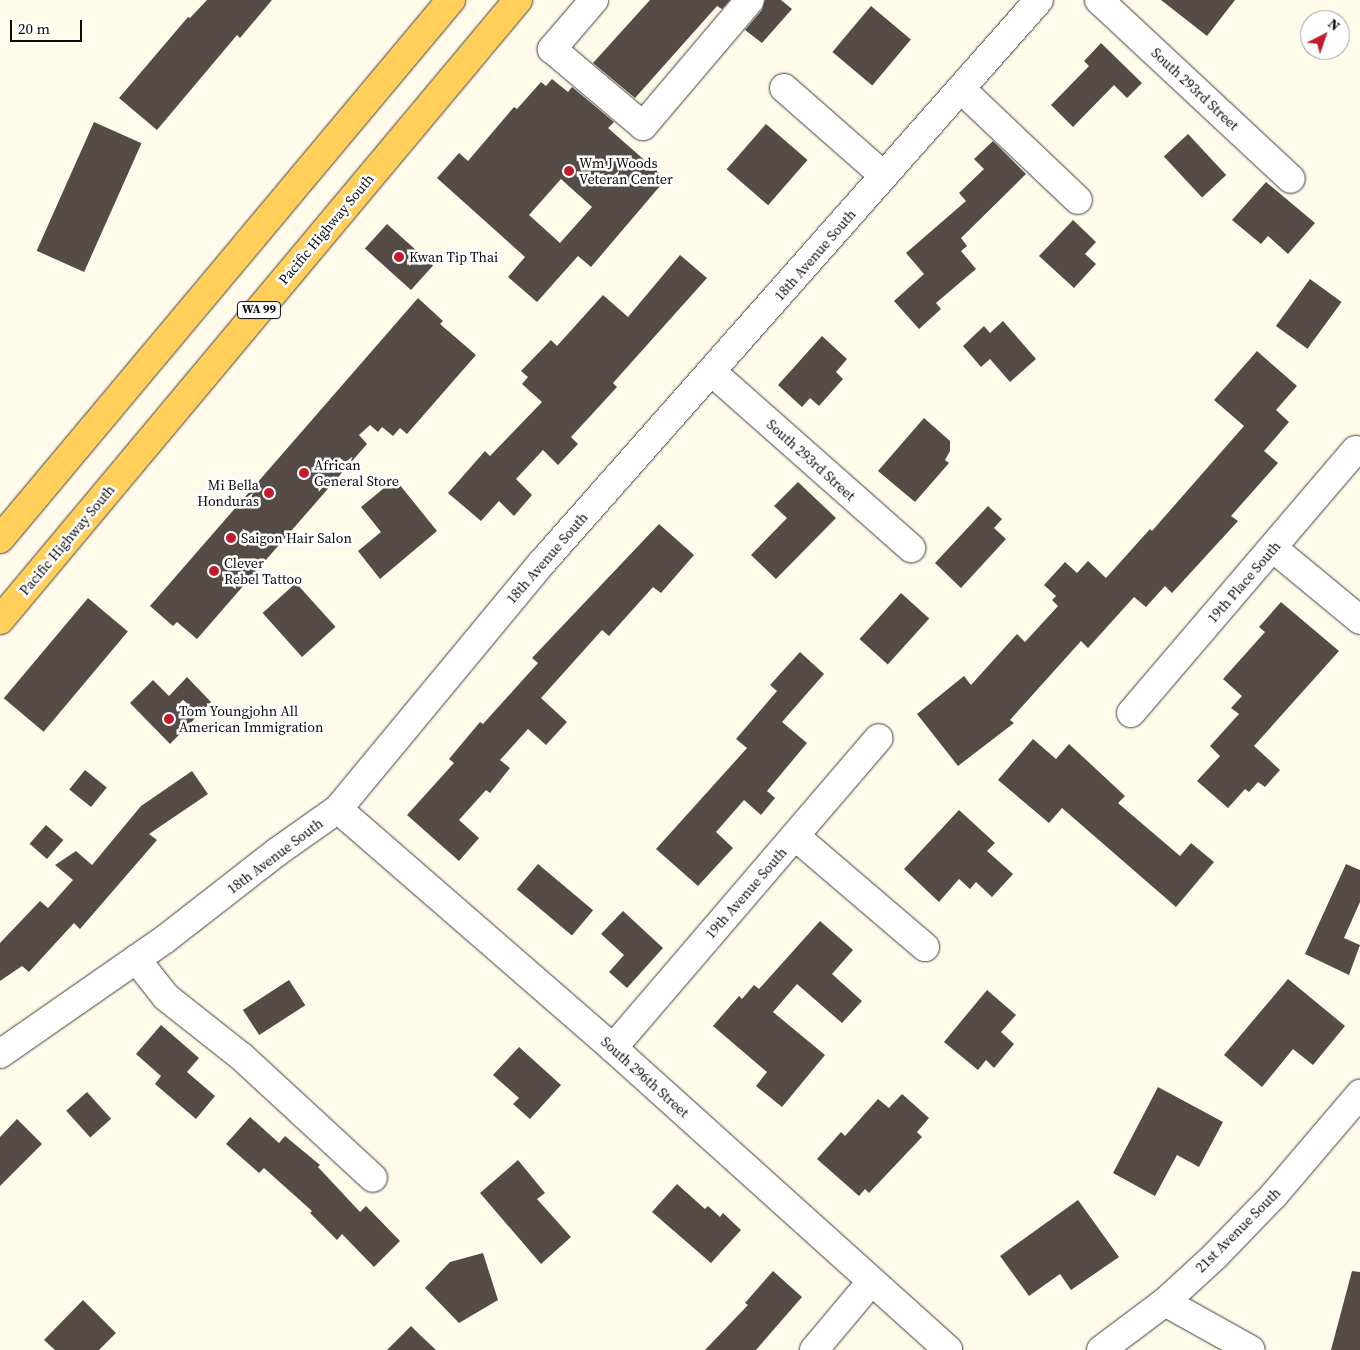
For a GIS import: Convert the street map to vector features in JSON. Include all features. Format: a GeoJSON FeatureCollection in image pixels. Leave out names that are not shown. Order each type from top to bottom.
{"type":"FeatureCollection","features":[{"type":"Feature","properties":{"kind":"main road"},"geometry":{"type":"LineString","coordinates":[[0,539],[451,0]]}},
{"type":"Feature","properties":{"kind":"main road","name":"Pacific Highway South"},"geometry":{"type":"LineString","coordinates":[[0,620],[514,3]]}},
{"type":"Feature","properties":{"kind":"street"},"geometry":{"type":"LineString","coordinates":[[594,0],[552,49],[643,126],[750,0]]}},
{"type":"Feature","properties":{"kind":"street","name":"18th Avenue South"},"geometry":{"type":"LineString","coordinates":[[0,1054],[136,959],[338,808],[539,566],[1038,0]]}},
{"type":"Feature","properties":{"kind":"street","name":"South 293rd Street"},"geometry":{"type":"LineString","coordinates":[[1099,0],[1291,179]]}},
{"type":"Feature","properties":{"kind":"street"},"geometry":{"type":"LineString","coordinates":[[784,88],[884,176]]}},
{"type":"Feature","properties":{"kind":"street"},"geometry":{"type":"LineString","coordinates":[[961,89],[1078,200]]}},
{"type":"Feature","properties":{"kind":"street","name":"South 293rd Street"},"geometry":{"type":"LineString","coordinates":[[712,372],[910,548]]}},
{"type":"Feature","properties":{"kind":"street","name":"19th Place South"},"geometry":{"type":"LineString","coordinates":[[1131,713],[1356,450]]}},
{"type":"Feature","properties":{"kind":"street"},"geometry":{"type":"LineString","coordinates":[[1273,548],[1360,620]]}},
{"type":"Feature","properties":{"kind":"street","name":"19th Avenue South"},"geometry":{"type":"LineString","coordinates":[[613,1048],[879,738]]}},
{"type":"Feature","properties":{"kind":"street","name":"South 296th Street"},"geometry":{"type":"LineString","coordinates":[[338,808],[613,1048],[948,1350]]}},
{"type":"Feature","properties":{"kind":"street"},"geometry":{"type":"LineString","coordinates":[[795,836],[925,947]]}},
{"type":"Feature","properties":{"kind":"street"},"geometry":{"type":"LineString","coordinates":[[136,959],[166,997],[242,1057],[373,1178]]}},
{"type":"Feature","properties":{"kind":"street","name":"21st Avenue South"},"geometry":{"type":"LineString","coordinates":[[1101,1350],[1165,1302],[1274,1195],[1360,1094]]}},
{"type":"Feature","properties":{"kind":"street"},"geometry":{"type":"LineString","coordinates":[[814,1350],[871,1282]]}},
{"type":"Feature","properties":{"kind":"street"},"geometry":{"type":"LineString","coordinates":[[1165,1302],[1251,1350]]}},
{"type":"Feature","properties":{"kind":"building"},"geometry":{"type":"Polygon","coordinates":[[[207,0],[272,0],[240,38],[237,35],[157,130],[119,98],[188,17],[190,18],[207,0]]]}},
{"type":"Feature","properties":{"kind":"building"},"geometry":{"type":"Polygon","coordinates":[[[650,0],[730,0],[722,9],[717,6],[635,98],[593,63],[650,0]]]}},
{"type":"Feature","properties":{"kind":"building"},"geometry":{"type":"Polygon","coordinates":[[[765,0],[781,0],[792,9],[762,43],[745,30],[762,10],[765,0]]]}},
{"type":"Feature","properties":{"kind":"building"},"geometry":{"type":"Polygon","coordinates":[[[1161,0],[1235,0],[1207,36],[1161,0]]]}},
{"type":"Feature","properties":{"kind":"building"},"geometry":{"type":"Polygon","coordinates":[[[871,6],[911,39],[872,85],[832,52],[871,6]]]}},
{"type":"Feature","properties":{"kind":"building"},"geometry":{"type":"Polygon","coordinates":[[[1101,43],[1142,83],[1127,98],[1114,85],[1073,127],[1051,105],[1089,66],[1084,61],[1101,43]]]}},
{"type":"Feature","properties":{"kind":"building","name":"Wm J Woods Veteran Center"},"geometry":{"type":"Polygon","coordinates":[[[552,79],[568,92],[572,87],[614,122],[608,128],[666,179],[591,267],[578,256],[537,302],[508,277],[525,257],[437,178],[459,153],[468,161],[514,107],[517,109],[541,82],[546,86],[552,79]],[[561,179],[529,215],[560,243],[592,207],[561,179]]]}},
{"type":"Feature","properties":{"kind":"building"},"geometry":{"type":"Polygon","coordinates":[[[94,122],[142,143],[84,272],[37,251],[94,122]]]}},
{"type":"Feature","properties":{"kind":"building"},"geometry":{"type":"Polygon","coordinates":[[[766,124],[808,160],[768,205],[727,169],[766,124]]]}},
{"type":"Feature","properties":{"kind":"building"},"geometry":{"type":"Polygon","coordinates":[[[1188,134],[1226,175],[1202,197],[1164,157],[1188,134]]]}},
{"type":"Feature","properties":{"kind":"building"},"geometry":{"type":"Polygon","coordinates":[[[993,141],[1026,174],[961,238],[967,246],[961,251],[976,269],[936,303],[941,309],[919,329],[894,301],[924,274],[906,253],[966,201],[959,193],[984,169],[974,159],[993,141]]]}},
{"type":"Feature","properties":{"kind":"building"},"geometry":{"type":"Polygon","coordinates":[[[1266,182],[1315,223],[1288,254],[1268,236],[1261,244],[1232,220],[1266,182]]]}},
{"type":"Feature","properties":{"kind":"building"},"geometry":{"type":"Polygon","coordinates":[[[1073,220],[1096,242],[1085,254],[1096,264],[1074,288],[1039,256],[1073,220]]]}},
{"type":"Feature","properties":{"kind":"building","name":"Kwan Tip Thai"},"geometry":{"type":"Polygon","coordinates":[[[387,224],[433,265],[411,290],[365,249],[387,224]]]}},
{"type":"Feature","properties":{"kind":"building"},"geometry":{"type":"Polygon","coordinates":[[[680,255],[707,278],[613,383],[617,387],[571,437],[578,444],[558,465],[543,450],[516,479],[532,495],[514,516],[499,501],[481,521],[448,493],[485,451],[490,456],[542,402],[522,384],[528,377],[521,371],[551,340],[557,346],[603,295],[628,317],[680,255]]]}},
{"type":"Feature","properties":{"kind":"building"},"geometry":{"type":"Polygon","coordinates":[[[1310,279],[1342,302],[1307,349],[1276,326],[1310,279]]]}},
{"type":"Feature","properties":{"kind":"building"},"geometry":{"type":"Polygon","coordinates":[[[418,298],[443,321],[440,324],[476,355],[407,434],[400,428],[393,436],[382,427],[378,432],[370,425],[359,435],[367,444],[197,639],[177,622],[173,626],[150,606],[418,298]]]}},
{"type":"Feature","properties":{"kind":"building"},"geometry":{"type":"Polygon","coordinates":[[[1003,321],[1036,359],[1010,382],[990,359],[981,367],[963,346],[984,326],[990,333],[1003,321]]]}},
{"type":"Feature","properties":{"kind":"building"},"geometry":{"type":"Polygon","coordinates":[[[822,336],[847,359],[836,372],[843,379],[819,406],[810,398],[802,407],[778,385],[822,336]]]}},
{"type":"Feature","properties":{"kind":"building"},"geometry":{"type":"Polygon","coordinates":[[[1257,351],[1297,386],[1276,410],[1289,422],[1264,451],[1278,463],[1231,516],[1238,521],[1172,593],[1165,586],[1146,607],[1134,597],[1088,648],[1081,641],[1010,720],[1014,723],[958,766],[917,714],[964,676],[971,685],[1017,634],[1025,642],[1058,606],[1052,600],[1056,596],[1044,585],[1065,562],[1077,573],[1088,561],[1106,578],[1150,529],[1152,531],[1244,426],[1214,400],[1257,351]]]}},
{"type":"Feature","properties":{"kind":"building"},"geometry":{"type":"Polygon","coordinates":[[[924,418],[950,441],[950,451],[945,460],[949,463],[915,502],[878,471],[924,418]]]}},
{"type":"Feature","properties":{"kind":"building"},"geometry":{"type":"Polygon","coordinates":[[[395,479],[437,531],[380,579],[358,551],[381,532],[361,507],[395,479]]]}},
{"type":"Feature","properties":{"kind":"building"},"geometry":{"type":"Polygon","coordinates":[[[798,482],[836,518],[776,579],[751,555],[787,518],[774,506],[798,482]]]}},
{"type":"Feature","properties":{"kind":"building"},"geometry":{"type":"Polygon","coordinates":[[[988,506],[1002,519],[994,528],[1006,539],[961,588],[935,563],[988,506]]]}},
{"type":"Feature","properties":{"kind":"building"},"geometry":{"type":"Polygon","coordinates":[[[659,524],[694,555],[661,593],[653,587],[609,636],[602,630],[541,698],[567,722],[546,745],[528,729],[500,760],[510,768],[490,793],[486,790],[459,820],[479,838],[459,861],[407,815],[454,763],[449,759],[480,722],[483,724],[538,663],[532,658],[659,524]]]}},
{"type":"Feature","properties":{"kind":"building"},"geometry":{"type":"Polygon","coordinates":[[[296,583],[335,627],[302,657],[263,613],[296,583]]]}},
{"type":"Feature","properties":{"kind":"building"},"geometry":{"type":"Polygon","coordinates":[[[901,593],[929,618],[888,665],[860,639],[901,593]]]}},
{"type":"Feature","properties":{"kind":"building"},"geometry":{"type":"Polygon","coordinates":[[[88,598],[128,631],[44,732],[4,698],[88,598]]]}},
{"type":"Feature","properties":{"kind":"building"},"geometry":{"type":"Polygon","coordinates":[[[1281,602],[1339,651],[1254,746],[1280,770],[1265,787],[1258,782],[1249,792],[1245,789],[1228,808],[1197,781],[1220,756],[1210,746],[1239,714],[1231,708],[1242,696],[1223,679],[1265,632],[1259,627],[1281,602]]]}},
{"type":"Feature","properties":{"kind":"building"},"geometry":{"type":"Polygon","coordinates":[[[800,652],[824,674],[782,722],[807,743],[767,791],[775,798],[761,815],[744,800],[716,832],[733,848],[698,886],[656,849],[747,748],[736,739],[777,691],[770,685],[800,652]]]}},
{"type":"Feature","properties":{"kind":"building"},"geometry":{"type":"Polygon","coordinates":[[[187,677],[211,702],[170,744],[130,703],[153,680],[169,696],[187,677]]]}},
{"type":"Feature","properties":{"kind":"building"},"geometry":{"type":"Polygon","coordinates":[[[1033,739],[1056,759],[1069,744],[1125,796],[1118,803],[1180,856],[1191,843],[1214,862],[1176,907],[1062,808],[1049,823],[998,780],[1033,739]]]}},
{"type":"Feature","properties":{"kind":"building"},"geometry":{"type":"Polygon","coordinates":[[[85,770],[107,788],[91,807],[69,789],[85,770]]]}},
{"type":"Feature","properties":{"kind":"building"},"geometry":{"type":"Polygon","coordinates":[[[192,771],[208,794],[149,834],[157,840],[80,929],[74,923],[29,972],[22,966],[0,981],[0,943],[40,901],[48,908],[73,880],[55,865],[76,851],[92,865],[141,806],[192,771]]]}},
{"type":"Feature","properties":{"kind":"building"},"geometry":{"type":"Polygon","coordinates":[[[959,810],[995,843],[987,851],[1013,874],[992,897],[976,882],[970,889],[959,879],[939,902],[904,869],[959,810]]]}},
{"type":"Feature","properties":{"kind":"building"},"geometry":{"type":"Polygon","coordinates":[[[46,825],[63,840],[47,859],[30,844],[46,825]]]}},
{"type":"Feature","properties":{"kind":"building"},"geometry":{"type":"Polygon","coordinates":[[[538,864],[593,910],[572,936],[517,889],[538,864]]]}},
{"type":"Feature","properties":{"kind":"building"},"geometry":{"type":"Polygon","coordinates":[[[1346,864],[1360,870],[1360,902],[1344,938],[1360,945],[1349,975],[1305,954],[1346,864]]]}},
{"type":"Feature","properties":{"kind":"building"},"geometry":{"type":"Polygon","coordinates":[[[623,911],[663,948],[627,988],[609,972],[624,955],[601,934],[623,911]]]}},
{"type":"Feature","properties":{"kind":"building"},"geometry":{"type":"Polygon","coordinates":[[[820,921],[853,950],[832,974],[862,1001],[842,1023],[797,984],[773,1012],[825,1055],[782,1107],[756,1086],[767,1072],[713,1026],[739,996],[742,999],[754,985],[759,989],[820,921]]]}},
{"type":"Feature","properties":{"kind":"building"},"geometry":{"type":"Polygon","coordinates":[[[1288,979],[1345,1026],[1313,1065],[1293,1049],[1262,1087],[1224,1055],[1288,979]]]}},
{"type":"Feature","properties":{"kind":"building"},"geometry":{"type":"Polygon","coordinates":[[[289,980],[305,1005],[259,1035],[243,1010],[289,980]]]}},
{"type":"Feature","properties":{"kind":"building"},"geometry":{"type":"Polygon","coordinates":[[[987,990],[1016,1015],[1001,1032],[1014,1044],[994,1068],[986,1060],[978,1070],[944,1042],[987,990]]]}},
{"type":"Feature","properties":{"kind":"building"},"geometry":{"type":"Polygon","coordinates":[[[161,1025],[199,1058],[187,1072],[215,1096],[196,1119],[155,1084],[161,1076],[136,1054],[161,1025]]]}},
{"type":"Feature","properties":{"kind":"building"},"geometry":{"type":"Polygon","coordinates":[[[519,1047],[561,1085],[530,1119],[513,1104],[519,1098],[493,1075],[519,1047]]]}},
{"type":"Feature","properties":{"kind":"building"},"geometry":{"type":"Polygon","coordinates":[[[1158,1087],[1223,1122],[1199,1167],[1177,1155],[1155,1196],[1113,1173],[1158,1087]]]}},
{"type":"Feature","properties":{"kind":"building"},"geometry":{"type":"Polygon","coordinates":[[[87,1092],[111,1119],[90,1137],[66,1111],[87,1092]]]}},
{"type":"Feature","properties":{"kind":"building"},"geometry":{"type":"Polygon","coordinates":[[[902,1094],[929,1118],[917,1132],[922,1137],[869,1193],[865,1189],[859,1196],[817,1159],[841,1132],[845,1136],[878,1099],[889,1108],[902,1094]]]}},
{"type":"Feature","properties":{"kind":"building"},"geometry":{"type":"Polygon","coordinates":[[[250,1117],[279,1143],[285,1136],[320,1165],[318,1167],[360,1212],[366,1206],[400,1241],[374,1267],[342,1234],[337,1240],[310,1213],[312,1211],[264,1168],[259,1173],[226,1144],[250,1117]]]}},
{"type":"Feature","properties":{"kind":"building"},"geometry":{"type":"Polygon","coordinates":[[[17,1119],[42,1144],[0,1186],[0,1137],[17,1119]]]}},
{"type":"Feature","properties":{"kind":"building"},"geometry":{"type":"Polygon","coordinates":[[[518,1160],[545,1193],[537,1199],[571,1237],[541,1264],[480,1193],[518,1160]]]}},
{"type":"Feature","properties":{"kind":"building"},"geometry":{"type":"Polygon","coordinates":[[[677,1184],[705,1209],[708,1206],[720,1217],[723,1213],[741,1230],[711,1263],[652,1212],[677,1184]]]}},
{"type":"Feature","properties":{"kind":"building"},"geometry":{"type":"Polygon","coordinates":[[[1078,1200],[1119,1257],[1071,1290],[1060,1274],[1029,1296],[1000,1256],[1078,1200]]]}},
{"type":"Feature","properties":{"kind":"building"},"geometry":{"type":"Polygon","coordinates":[[[483,1253],[498,1300],[459,1323],[425,1288],[450,1262],[483,1253]]]}},
{"type":"Feature","properties":{"kind":"building"},"geometry":{"type":"Polygon","coordinates":[[[773,1271],[802,1297],[756,1350],[705,1350],[748,1305],[745,1303],[773,1271]]]}},
{"type":"Feature","properties":{"kind":"building"},"geometry":{"type":"Polygon","coordinates":[[[1352,1271],[1360,1272],[1360,1350],[1331,1350],[1352,1271]]]}},
{"type":"Feature","properties":{"kind":"building"},"geometry":{"type":"Polygon","coordinates":[[[83,1300],[116,1333],[99,1350],[55,1350],[44,1340],[83,1300]]]}},
{"type":"Feature","properties":{"kind":"building"},"geometry":{"type":"Polygon","coordinates":[[[411,1326],[419,1334],[436,1350],[387,1350],[411,1326]]]}},
{"type":"Feature","properties":{"kind":"place","name":"Wm J Woods Veteran Center"},"geometry":{"type":"Point","coordinates":[569,171]}},
{"type":"Feature","properties":{"kind":"place","name":"Kwan Tip Thai"},"geometry":{"type":"Point","coordinates":[399,257]}},
{"type":"Feature","properties":{"kind":"place","name":"African General Store"},"geometry":{"type":"Point","coordinates":[304,473]}},
{"type":"Feature","properties":{"kind":"place","name":"Mi Bella Honduras"},"geometry":{"type":"Point","coordinates":[269,493]}},
{"type":"Feature","properties":{"kind":"place","name":"Saigon Hair Salon"},"geometry":{"type":"Point","coordinates":[231,538]}},
{"type":"Feature","properties":{"kind":"place","name":"Clever Rebel Tattoo"},"geometry":{"type":"Point","coordinates":[214,571]}},
{"type":"Feature","properties":{"kind":"place","name":"Tom Youngjohn All American Immigration"},"geometry":{"type":"Point","coordinates":[169,719]}}]}
